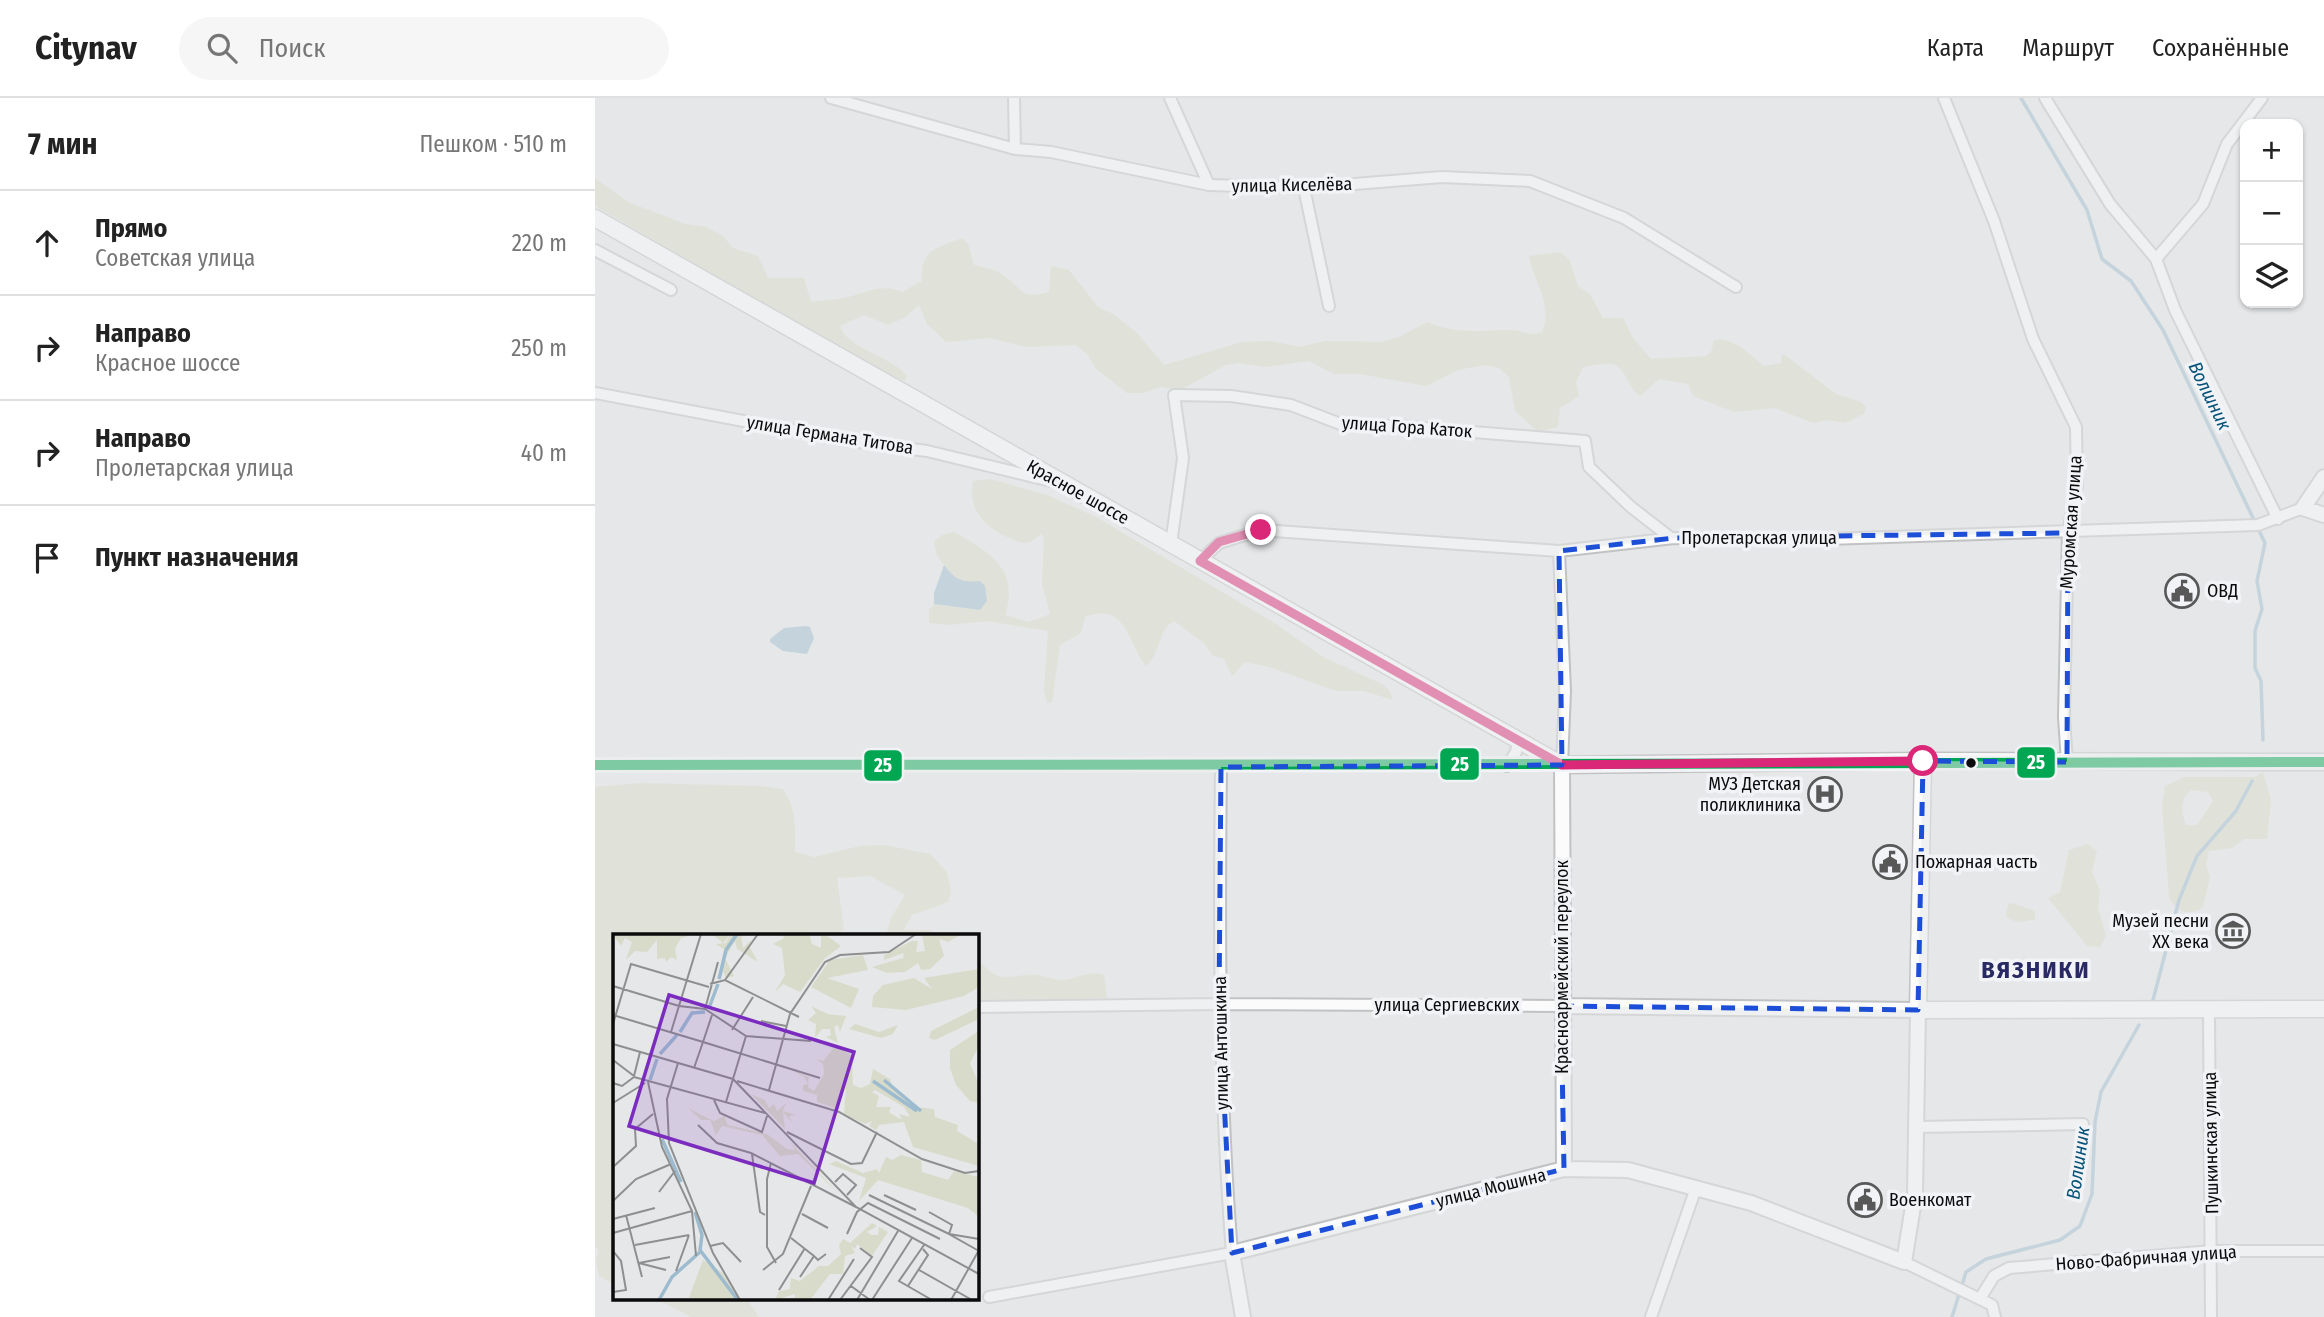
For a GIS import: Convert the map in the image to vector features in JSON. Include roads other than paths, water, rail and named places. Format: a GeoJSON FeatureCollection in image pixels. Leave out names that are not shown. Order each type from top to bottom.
{"type":"FeatureCollection","features":[{"type":"Feature","properties":{"kind":"main road","name":"Красное шоссе"},"geometry":{"type":"LineString","coordinates":[[595,218],[1562,765]]}},
{"type":"Feature","properties":{"kind":"main road"},"geometry":{"type":"LineString","coordinates":[[1923,761],[1918,1010],[2324,1009]]}},
{"type":"Feature","properties":{"kind":"main road"},"geometry":{"type":"LineString","coordinates":[[1562,765],[1923,761],[2324,762]]}},
{"type":"Feature","properties":{"kind":"street","name":"улица Киселёва"},"geometry":{"type":"LineString","coordinates":[[831,98],[1015,149],[1051,152],[1209,185],[1304,188],[1442,177],[1530,181],[1624,218],[1736,287]]}},
{"type":"Feature","properties":{"kind":"street"},"geometry":{"type":"LineString","coordinates":[[1014,98],[1015,149]]}},
{"type":"Feature","properties":{"kind":"street"},"geometry":{"type":"LineString","coordinates":[[1170,98],[1209,185]]}},
{"type":"Feature","properties":{"kind":"street","name":"Муромская улица"},"geometry":{"type":"LineString","coordinates":[[1944,98],[1994,221],[2033,339],[2076,427],[2077,486],[2068,533],[2064,717],[2067,762]]}},
{"type":"Feature","properties":{"kind":"street"},"geometry":{"type":"LineString","coordinates":[[2045,98],[2110,204],[2155,259],[2181,321],[2278,519]]}},
{"type":"Feature","properties":{"kind":"street"},"geometry":{"type":"LineString","coordinates":[[2155,259],[2203,204],[2227,144],[2262,98]]}},
{"type":"Feature","properties":{"kind":"street"},"geometry":{"type":"LineString","coordinates":[[1304,188],[1329,306]]}},
{"type":"Feature","properties":{"kind":"street"},"geometry":{"type":"LineString","coordinates":[[595,250],[671,290]]}},
{"type":"Feature","properties":{"kind":"street","name":"улица Германа Титова"},"geometry":{"type":"LineString","coordinates":[[595,393],[844,440],[927,451],[1064,484]]}},
{"type":"Feature","properties":{"kind":"street","name":"улица Гора Каток"},"geometry":{"type":"LineString","coordinates":[[1171,544],[1183,458],[1174,395],[1231,396],[1291,405],[1343,425],[1399,426],[1585,441],[1589,467],[1631,507],[1671,538]]}},
{"type":"Feature","properties":{"kind":"street"},"geometry":{"type":"LineString","coordinates":[[2324,477],[2303,508],[2324,515]]}},
{"type":"Feature","properties":{"kind":"street","name":"Пролетарская улица"},"geometry":{"type":"LineString","coordinates":[[1200,561],[1219,542],[1261,530],[1559,551],[1671,538],[1827,539],[2258,525],[2303,508]]}},
{"type":"Feature","properties":{"kind":"street"},"geometry":{"type":"LineString","coordinates":[[595,765],[1562,765],[1565,691],[1559,551]]}},
{"type":"Feature","properties":{"kind":"street"},"geometry":{"type":"LineString","coordinates":[[1507,766],[1517,752],[1518,741]]}},
{"type":"Feature","properties":{"kind":"street","name":"Красноармейский переулок"},"geometry":{"type":"LineString","coordinates":[[1562,765],[1561,1006],[1564,1169]]}},
{"type":"Feature","properties":{"kind":"street","name":"улица Антошкина"},"geometry":{"type":"LineString","coordinates":[[1221,767],[1219,1004],[1224,1150],[1232,1253],[1243,1317]]}},
{"type":"Feature","properties":{"kind":"street","name":"улица Сергиевских"},"geometry":{"type":"LineString","coordinates":[[978,1007],[1219,1004],[1918,1010]]}},
{"type":"Feature","properties":{"kind":"street"},"geometry":{"type":"LineString","coordinates":[[1904,1262],[1915,1194],[1918,1010]]}},
{"type":"Feature","properties":{"kind":"street","name":"Пушкинская улица"},"geometry":{"type":"LineString","coordinates":[[2209,1011],[2213,1251],[2211,1317]]}},
{"type":"Feature","properties":{"kind":"street"},"geometry":{"type":"LineString","coordinates":[[1916,1127],[2083,1124]]}},
{"type":"Feature","properties":{"kind":"street","name":"улица Мошина"},"geometry":{"type":"LineString","coordinates":[[989,1297],[1232,1253],[1564,1169],[1628,1170],[1751,1203],[1904,1262],[1981,1297]]}},
{"type":"Feature","properties":{"kind":"street"},"geometry":{"type":"LineString","coordinates":[[1651,1317],[1696,1188]]}},
{"type":"Feature","properties":{"kind":"street","name":"Ново-Фабричная улица"},"geometry":{"type":"LineString","coordinates":[[1981,1297],[1994,1276],[2009,1268],[2213,1251],[2324,1251]]}},
{"type":"Feature","properties":{"kind":"street"},"geometry":{"type":"LineString","coordinates":[[1981,1297],[1992,1305],[1994,1317]]}},
{"type":"Feature","properties":{"kind":"water"},"geometry":{"type":"Polygon","coordinates":[[[944,565],[959,579],[980,581],[985,586],[987,601],[980,610],[934,604],[934,593],[944,565]]]}},
{"type":"Feature","properties":{"kind":"water"},"geometry":{"type":"Polygon","coordinates":[[[810,627],[814,638],[807,654],[783,651],[770,642],[770,639],[784,628],[810,627]]]}},
{"type":"Feature","properties":{"kind":"waterway","name":"Волшник"},"geometry":{"type":"LineString","coordinates":[[2021,98],[2087,210],[2102,259],[2131,281],[2163,330],[2265,543],[2257,581],[2262,609],[2255,631],[2255,668],[2261,681],[2263,740]]}},
{"type":"Feature","properties":{"kind":"waterway","name":"Волшник"},"geometry":{"type":"LineString","coordinates":[[2153,1000],[2179,900],[2197,856],[2236,811],[2252,781]]}},
{"type":"Feature","properties":{"kind":"waterway","name":"Волшник"},"geometry":{"type":"LineString","coordinates":[[1952,1317],[1966,1272],[1986,1259],[2060,1240],[2080,1226],[2092,1194],[2095,1122],[2101,1092],[2139,1025]]}},
{"type":"Feature","properties":{"kind":"place","name":"ОВД"},"geometry":{"type":"Point","coordinates":[2182,591]}},
{"type":"Feature","properties":{"kind":"place","name":"МУЗ Детская поликлиника"},"geometry":{"type":"Point","coordinates":[1825,794]}},
{"type":"Feature","properties":{"kind":"place","name":"Пожарная часть"},"geometry":{"type":"Point","coordinates":[1890,862]}},
{"type":"Feature","properties":{"kind":"place","name":"Музей песни XX века"},"geometry":{"type":"Point","coordinates":[2233,931]}},
{"type":"Feature","properties":{"kind":"place","name":"Военкомат"},"geometry":{"type":"Point","coordinates":[1865,1200]}},
{"type":"Feature","properties":{"kind":"district","name":"ВЯЗНИКИ"},"geometry":{"type":"Point","coordinates":[2036,970]}}]}
